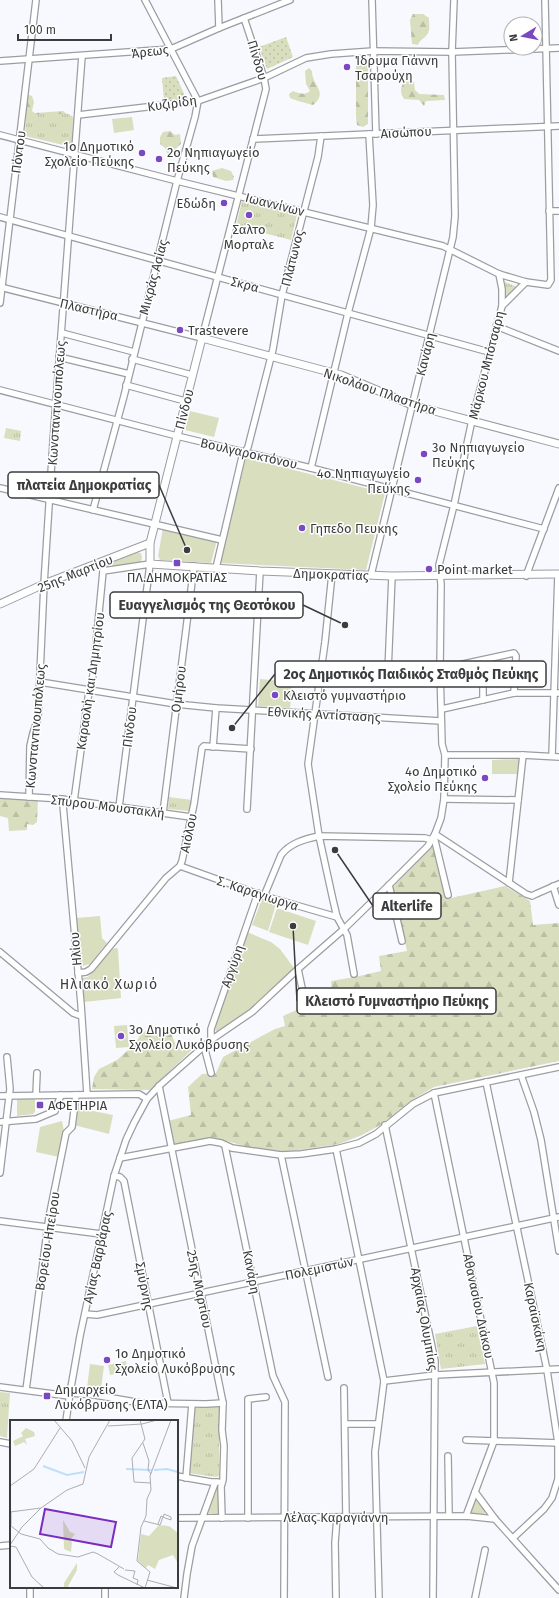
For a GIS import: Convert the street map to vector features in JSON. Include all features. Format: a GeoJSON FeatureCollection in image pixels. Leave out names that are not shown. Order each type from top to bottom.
{"type":"FeatureCollection","features":[{"type":"Feature","properties":{"kind":"street","name":"Πόντου"},"geometry":{"type":"LineString","coordinates":[[0,303],[36,0]]}},
{"type":"Feature","properties":{"kind":"street"},"geometry":{"type":"LineString","coordinates":[[146,0],[198,101]]}},
{"type":"Feature","properties":{"kind":"street"},"geometry":{"type":"LineString","coordinates":[[218,0],[218,28]]}},
{"type":"Feature","properties":{"kind":"street","name":"Άρεως"},"geometry":{"type":"LineString","coordinates":[[0,61],[171,49],[218,28],[290,0]]}},
{"type":"Feature","properties":{"kind":"street"},"geometry":{"type":"LineString","coordinates":[[372,0],[376,134]]}},
{"type":"Feature","properties":{"kind":"street","name":"Κανάρη"},"geometry":{"type":"LineString","coordinates":[[371,575],[451,249],[454,221],[452,52],[454,0]]}},
{"type":"Feature","properties":{"kind":"street"},"geometry":{"type":"LineString","coordinates":[[545,0],[549,212],[559,211]]}},
{"type":"Feature","properties":{"kind":"street","name":"Πίνδου"},"geometry":{"type":"LineString","coordinates":[[119,807],[150,564],[150,543],[185,401],[266,89],[264,78],[244,18]]}},
{"type":"Feature","properties":{"kind":"street","name":"Κυζιρίδη"},"geometry":{"type":"LineString","coordinates":[[78,115],[198,101],[264,78],[306,58],[331,54],[373,51],[452,52],[559,48]]}},
{"type":"Feature","properties":{"kind":"street","name":"Κωνσταντινουπόλεως"},"geometry":{"type":"LineString","coordinates":[[29,797],[30,746],[38,718],[44,584],[59,358],[82,56]]}},
{"type":"Feature","properties":{"kind":"street","name":"Μικράς Ασίας"},"geometry":{"type":"LineString","coordinates":[[93,510],[129,374],[177,181],[196,117],[198,101]]}},
{"type":"Feature","properties":{"kind":"street","name":"Αισώπου"},"geometry":{"type":"LineString","coordinates":[[253,139],[453,129],[559,126]]}},
{"type":"Feature","properties":{"kind":"street"},"geometry":{"type":"LineString","coordinates":[[311,468],[348,313],[371,228],[373,205],[369,134]]}},
{"type":"Feature","properties":{"kind":"street","name":"Ιωαννίνων"},"geometry":{"type":"LineString","coordinates":[[0,135],[177,181],[304,211],[451,249],[499,274],[526,282],[544,285],[550,284],[551,280],[549,212]]}},
{"type":"Feature","properties":{"kind":"street","name":"Πλάτωνος"},"geometry":{"type":"LineString","coordinates":[[244,452],[248,447],[271,356],[282,295],[319,153],[321,136]]}},
{"type":"Feature","properties":{"kind":"street","name":"Σκρα"},"geometry":{"type":"LineString","coordinates":[[0,217],[489,352]]}},
{"type":"Feature","properties":{"kind":"street","name":"Μάρκου Μπότσαρη"},"geometry":{"type":"LineString","coordinates":[[434,837],[441,818],[444,799],[445,755],[442,744],[441,721],[441,584],[439,566],[472,420],[502,306],[502,289],[499,274]]}},
{"type":"Feature","properties":{"kind":"street"},"geometry":{"type":"LineString","coordinates":[[502,306],[526,282]]}},
{"type":"Feature","properties":{"kind":"street","name":"Πλαστήρα"},"geometry":{"type":"LineString","coordinates":[[1,287],[63,304],[202,338]]}},
{"type":"Feature","properties":{"kind":"street"},"geometry":{"type":"LineString","coordinates":[[496,326],[559,351]]}},
{"type":"Feature","properties":{"kind":"street"},"geometry":{"type":"LineString","coordinates":[[62,333],[134,352]]}},
{"type":"Feature","properties":{"kind":"street","name":"Νικολάου Πλαστήρα"},"geometry":{"type":"LineString","coordinates":[[202,338],[334,373],[412,405],[559,444]]}},
{"type":"Feature","properties":{"kind":"street"},"geometry":{"type":"LineString","coordinates":[[59,358],[129,374]]}},
{"type":"Feature","properties":{"kind":"street"},"geometry":{"type":"LineString","coordinates":[[132,359],[192,375]]}},
{"type":"Feature","properties":{"kind":"street"},"geometry":{"type":"LineString","coordinates":[[126,385],[185,401]]}},
{"type":"Feature","properties":{"kind":"street","name":"Βουλγαροκτόνου"},"geometry":{"type":"LineString","coordinates":[[0,390],[177,436],[311,468],[544,529]]}},
{"type":"Feature","properties":{"kind":"street"},"geometry":{"type":"LineString","coordinates":[[216,568],[244,452]]}},
{"type":"Feature","properties":{"kind":"street"},"geometry":{"type":"LineString","coordinates":[[0,488],[222,540]]}},
{"type":"Feature","properties":{"kind":"street"},"geometry":{"type":"LineString","coordinates":[[526,576],[559,488]]}},
{"type":"Feature","properties":{"kind":"street","name":"25ης Μαρτίου"},"geometry":{"type":"LineString","coordinates":[[0,604],[44,584],[150,543]]}},
{"type":"Feature","properties":{"kind":"street","name":"Καραολή και Δημητρίου"},"geometry":{"type":"LineString","coordinates":[[74,801],[88,698],[94,675],[104,561]]}},
{"type":"Feature","properties":{"kind":"street","name":"Δημοκρατίας"},"geometry":{"type":"LineString","coordinates":[[103,571],[150,564],[260,571],[392,576],[526,576],[558,574]]}},
{"type":"Feature","properties":{"kind":"street","name":"Ομήρου"},"geometry":{"type":"LineString","coordinates":[[163,813],[194,566]]}},
{"type":"Feature","properties":{"kind":"street"},"geometry":{"type":"LineString","coordinates":[[247,809],[260,571]]}},
{"type":"Feature","properties":{"kind":"street"},"geometry":{"type":"LineString","coordinates":[[332,574],[325,642],[308,764],[319,836],[337,917],[346,935],[354,974]]}},
{"type":"Feature","properties":{"kind":"street"},"geometry":{"type":"LineString","coordinates":[[552,756],[557,694],[558,574]]}},
{"type":"Feature","properties":{"kind":"street"},"geometry":{"type":"LineString","coordinates":[[388,671],[392,576]]}},
{"type":"Feature","properties":{"kind":"street"},"geometry":{"type":"LineString","coordinates":[[440,669],[515,654],[514,693]]}},
{"type":"Feature","properties":{"kind":"street"},"geometry":{"type":"LineString","coordinates":[[483,660],[483,700]]}},
{"type":"Feature","properties":{"kind":"street","name":"Εθνικής Αντίστασης"},"geometry":{"type":"LineString","coordinates":[[40,682],[176,704],[216,708],[441,721]]}},
{"type":"Feature","properties":{"kind":"street"},"geometry":{"type":"LineString","coordinates":[[442,709],[514,693],[557,694]]}},
{"type":"Feature","properties":{"kind":"street"},"geometry":{"type":"LineString","coordinates":[[216,708],[213,747],[251,749]]}},
{"type":"Feature","properties":{"kind":"street","name":"Αιόλου"},"geometry":{"type":"LineString","coordinates":[[78,973],[86,972],[91,969],[166,878],[180,866],[191,817],[202,750],[204,746],[213,747]]}},
{"type":"Feature","properties":{"kind":"street"},"geometry":{"type":"LineString","coordinates":[[445,755],[523,755],[559,757]]}},
{"type":"Feature","properties":{"kind":"street"},"geometry":{"type":"LineString","coordinates":[[509,883],[523,755]]}},
{"type":"Feature","properties":{"kind":"street","name":"Σπύρου Μουστακλή"},"geometry":{"type":"LineString","coordinates":[[0,794],[74,801],[191,817]]}},
{"type":"Feature","properties":{"kind":"street"},"geometry":{"type":"LineString","coordinates":[[444,799],[518,800]]}},
{"type":"Feature","properties":{"kind":"street","name":"Ηλίου"},"geometry":{"type":"LineString","coordinates":[[63,805],[82,1016],[87,1094]]}},
{"type":"Feature","properties":{"kind":"street"},"geometry":{"type":"LineString","coordinates":[[264,896],[281,855],[285,850],[306,839],[319,836],[434,837],[526,894],[532,896],[559,884]]}},
{"type":"Feature","properties":{"kind":"street"},"geometry":{"type":"LineString","coordinates":[[434,837],[448,895]]}},
{"type":"Feature","properties":{"kind":"street","name":"Αγίας Βαρβάρας"},"geometry":{"type":"LineString","coordinates":[[66,1420],[85,1314],[114,1176],[131,1129],[147,1100],[159,1086],[204,1046],[252,1012],[344,929],[390,885],[434,837]]}},
{"type":"Feature","properties":{"kind":"street","name":"Σ. Καραγιωργα"},"geometry":{"type":"LineString","coordinates":[[180,866],[264,896],[337,917]]}},
{"type":"Feature","properties":{"kind":"street"},"geometry":{"type":"LineString","coordinates":[[390,885],[402,942]]}},
{"type":"Feature","properties":{"kind":"street"},"geometry":{"type":"LineString","coordinates":[[553,886],[559,905]]}},
{"type":"Feature","properties":{"kind":"street","name":"Αργύρη"},"geometry":{"type":"LineString","coordinates":[[211,1040],[211,1029],[258,893]]}},
{"type":"Feature","properties":{"kind":"street"},"geometry":{"type":"LineString","coordinates":[[0,952],[73,1013],[82,1016]]}},
{"type":"Feature","properties":{"kind":"street"},"geometry":{"type":"LineString","coordinates":[[298,969],[305,1002]]}},
{"type":"Feature","properties":{"kind":"street"},"geometry":{"type":"LineString","coordinates":[[204,1046],[211,1073]]}},
{"type":"Feature","properties":{"kind":"street"},"geometry":{"type":"LineString","coordinates":[[0,1173],[3,1121],[10,1089],[7,1057]]}},
{"type":"Feature","properties":{"kind":"street"},"geometry":{"type":"LineString","coordinates":[[120,1158],[210,1141],[221,1143],[225,1146],[282,1155],[336,1149],[359,1142],[376,1134],[385,1125],[413,1104],[434,1094],[559,1067]]}},
{"type":"Feature","properties":{"kind":"street"},"geometry":{"type":"LineString","coordinates":[[36,1095],[37,1073]]}},
{"type":"Feature","properties":{"kind":"street"},"geometry":{"type":"LineString","coordinates":[[521,1075],[534,1112],[541,1140],[556,1218],[559,1251]]}},
{"type":"Feature","properties":{"kind":"street","name":"Καραϊσκάκη"},"geometry":{"type":"LineString","coordinates":[[486,1082],[547,1370],[558,1443],[558,1479],[552,1498],[544,1509],[513,1538]]}},
{"type":"Feature","properties":{"kind":"street","name":"25ης Μαρτίου"},"geometry":{"type":"LineString","coordinates":[[159,1086],[223,1403],[222,1430],[224,1446],[223,1480],[221,1487],[222,1518]]}},
{"type":"Feature","properties":{"kind":"street"},"geometry":{"type":"LineString","coordinates":[[0,1096],[139,1094],[147,1100]]}},
{"type":"Feature","properties":{"kind":"street","name":"Αθανασίου Διάκου"},"geometry":{"type":"LineString","coordinates":[[434,1094],[493,1372],[494,1383],[494,1441],[466,1516]]}},
{"type":"Feature","properties":{"kind":"street"},"geometry":{"type":"LineString","coordinates":[[3,1121],[36,1119],[54,1111],[61,1095]]}},
{"type":"Feature","properties":{"kind":"street","name":"Βορείου Ηπείρου"},"geometry":{"type":"LineString","coordinates":[[26,1390],[47,1227],[66,1133],[72,1127],[76,1095]]}},
{"type":"Feature","properties":{"kind":"street","name":"Αρχαίας Ολυμπίας"},"geometry":{"type":"LineString","coordinates":[[385,1125],[435,1361],[433,1598]]}},
{"type":"Feature","properties":{"kind":"street","name":"Κανάρη"},"geometry":{"type":"LineString","coordinates":[[225,1146],[273,1376],[283,1396],[285,1408],[284,1517]]}},
{"type":"Feature","properties":{"kind":"street"},"geometry":{"type":"LineString","coordinates":[[336,1149],[384,1380],[375,1452],[379,1598]]}},
{"type":"Feature","properties":{"kind":"street"},"geometry":{"type":"LineString","coordinates":[[282,1155],[328,1377]]}},
{"type":"Feature","properties":{"kind":"street","name":"Σμύρνης"},"geometry":{"type":"LineString","coordinates":[[114,1176],[120,1177],[124,1181],[168,1403]]}},
{"type":"Feature","properties":{"kind":"street","name":"Πολεμιστών"},"geometry":{"type":"LineString","coordinates":[[85,1314],[97,1314],[556,1218]]}},
{"type":"Feature","properties":{"kind":"street"},"geometry":{"type":"LineString","coordinates":[[0,1221],[101,1234]]}},
{"type":"Feature","properties":{"kind":"street"},"geometry":{"type":"LineString","coordinates":[[384,1380],[435,1375],[559,1369]]}},
{"type":"Feature","properties":{"kind":"street"},"geometry":{"type":"LineString","coordinates":[[0,1387],[95,1395],[141,1403],[223,1403]]}},
{"type":"Feature","properties":{"kind":"street"},"geometry":{"type":"LineString","coordinates":[[344,1388],[346,1424],[346,1517]]}},
{"type":"Feature","properties":{"kind":"street"},"geometry":{"type":"LineString","coordinates":[[248,1518],[248,1399],[266,1396]]}},
{"type":"Feature","properties":{"kind":"street"},"geometry":{"type":"LineString","coordinates":[[186,1478],[192,1404]]}},
{"type":"Feature","properties":{"kind":"street"},"geometry":{"type":"LineString","coordinates":[[346,1424],[378,1424]]}},
{"type":"Feature","properties":{"kind":"street"},"geometry":{"type":"LineString","coordinates":[[466,1440],[558,1443]]}},
{"type":"Feature","properties":{"kind":"street"},"geometry":{"type":"LineString","coordinates":[[0,1442],[10,1444]]}},
{"type":"Feature","properties":{"kind":"street"},"geometry":{"type":"LineString","coordinates":[[448,1456],[449,1516]]}},
{"type":"Feature","properties":{"kind":"street"},"geometry":{"type":"LineString","coordinates":[[178,1476],[215,1483],[223,1480]]}},
{"type":"Feature","properties":{"kind":"street"},"geometry":{"type":"LineString","coordinates":[[184,1598],[192,1546],[215,1483]]}},
{"type":"Feature","properties":{"kind":"street"},"geometry":{"type":"LineString","coordinates":[[474,1492],[495,1519],[559,1590]]}},
{"type":"Feature","properties":{"kind":"street"},"geometry":{"type":"LineString","coordinates":[[552,1498],[559,1502]]}},
{"type":"Feature","properties":{"kind":"street","name":"Λέλας Καραγιάννη"},"geometry":{"type":"LineString","coordinates":[[178,1518],[466,1516],[495,1519]]}},
{"type":"Feature","properties":{"kind":"street"},"geometry":{"type":"LineString","coordinates":[[284,1517],[284,1598]]}},
{"type":"Feature","properties":{"kind":"street"},"geometry":{"type":"LineString","coordinates":[[336,1598],[335,1543],[337,1517]]}},
{"type":"Feature","properties":{"kind":"street"},"geometry":{"type":"LineString","coordinates":[[0,1546],[10,1545]]}},
{"type":"Feature","properties":{"kind":"street"},"geometry":{"type":"LineString","coordinates":[[476,1598],[485,1550]]}},
{"type":"Feature","properties":{"kind":"green space"},"geometry":{"type":"Polygon","coordinates":[[[413,14],[423,14],[429,18],[428,33],[418,45],[412,44],[410,20],[413,14]]]}},
{"type":"Feature","properties":{"kind":"green space"},"geometry":{"type":"Polygon","coordinates":[[[286,37],[293,57],[267,69],[259,47],[286,37]]]}},
{"type":"Feature","properties":{"kind":"green space"},"geometry":{"type":"Polygon","coordinates":[[[360,58],[365,59],[368,65],[368,124],[363,127],[357,125],[356,117],[356,61],[360,58]]]}},
{"type":"Feature","properties":{"kind":"green space"},"geometry":{"type":"Polygon","coordinates":[[[309,68],[312,71],[314,81],[320,92],[318,100],[313,105],[290,98],[289,94],[293,91],[304,94],[310,91],[306,84],[305,71],[309,68]]]}},
{"type":"Feature","properties":{"kind":"green space"},"geometry":{"type":"Polygon","coordinates":[[[176,76],[186,98],[164,101],[162,78],[176,76]]]}},
{"type":"Feature","properties":{"kind":"green space"},"geometry":{"type":"Polygon","coordinates":[[[410,80],[414,82],[415,90],[419,94],[444,95],[445,100],[426,101],[424,106],[419,100],[404,99],[401,93],[402,86],[404,82],[410,80]]]}},
{"type":"Feature","properties":{"kind":"green space"},"geometry":{"type":"Polygon","coordinates":[[[29,95],[32,96],[34,102],[32,111],[35,113],[63,111],[67,114],[67,117],[33,123],[26,121],[26,97],[29,95]]]}},
{"type":"Feature","properties":{"kind":"green space"},"geometry":{"type":"Polygon","coordinates":[[[32,114],[69,114],[73,117],[72,147],[25,136],[26,118],[32,114]]]}},
{"type":"Feature","properties":{"kind":"green space"},"geometry":{"type":"Polygon","coordinates":[[[132,117],[134,130],[114,133],[112,119],[132,117]]]}},
{"type":"Feature","properties":{"kind":"green space"},"geometry":{"type":"Polygon","coordinates":[[[170,131],[175,135],[180,134],[181,144],[171,155],[167,153],[165,148],[160,144],[160,137],[163,132],[170,131]]]}},
{"type":"Feature","properties":{"kind":"green space"},"geometry":{"type":"Polygon","coordinates":[[[222,168],[231,171],[234,177],[233,180],[226,181],[213,177],[212,171],[222,168]]]}},
{"type":"Feature","properties":{"kind":"green space"},"geometry":{"type":"Polygon","coordinates":[[[242,201],[297,215],[291,240],[236,226],[242,201]]]}},
{"type":"Feature","properties":{"kind":"green space"},"geometry":{"type":"Polygon","coordinates":[[[505,282],[517,287],[506,297],[505,295],[505,282]]]}},
{"type":"Feature","properties":{"kind":"green space"},"geometry":{"type":"Polygon","coordinates":[[[190,411],[219,418],[214,437],[185,430],[190,411]]]}},
{"type":"Feature","properties":{"kind":"green space"},"geometry":{"type":"Polygon","coordinates":[[[6,428],[21,431],[20,441],[4,438],[6,428]]]}},
{"type":"Feature","properties":{"kind":"green space","name":"Γηπεδο Πευκης"},"geometry":{"type":"Polygon","coordinates":[[[246,458],[385,493],[366,570],[219,563],[246,458]]]}},
{"type":"Feature","properties":{"kind":"green space"},"geometry":{"type":"Polygon","coordinates":[[[163,528],[217,540],[211,563],[160,560],[158,556],[163,528]]]}},
{"type":"Feature","properties":{"kind":"green space"},"geometry":{"type":"Polygon","coordinates":[[[134,552],[141,553],[141,562],[137,564],[111,567],[108,565],[108,563],[134,552]]]}},
{"type":"Feature","properties":{"kind":"green space","name":"Κλειστό γυμναστήριο"},"geometry":{"type":"Polygon","coordinates":[[[260,679],[293,682],[290,708],[258,706],[260,679]]]}},
{"type":"Feature","properties":{"kind":"green space"},"geometry":{"type":"Polygon","coordinates":[[[519,759],[517,774],[492,774],[492,760],[519,759]]]}},
{"type":"Feature","properties":{"kind":"green space"},"geometry":{"type":"Polygon","coordinates":[[[169,797],[192,800],[189,811],[168,809],[169,797]]]}},
{"type":"Feature","properties":{"kind":"green space"},"geometry":{"type":"Polygon","coordinates":[[[0,798],[38,800],[37,822],[33,825],[27,824],[27,830],[9,831],[8,818],[0,816],[0,798]]]}},
{"type":"Feature","properties":{"kind":"green space"},"geometry":{"type":"Polygon","coordinates":[[[434,844],[447,899],[505,886],[530,901],[533,925],[559,923],[559,1061],[434,1087],[412,1100],[382,1124],[362,1135],[339,1144],[285,1152],[251,1148],[211,1138],[172,1146],[168,1121],[191,1115],[188,1087],[202,1074],[216,1073],[223,1057],[275,1029],[285,1026],[283,1016],[332,994],[331,981],[381,971],[379,956],[407,951],[393,887],[434,844]]]}},
{"type":"Feature","properties":{"kind":"green space"},"geometry":{"type":"Polygon","coordinates":[[[262,899],[276,904],[268,931],[252,925],[262,899]]]}},
{"type":"Feature","properties":{"kind":"green space"},"geometry":{"type":"Polygon","coordinates":[[[277,908],[316,921],[308,945],[269,932],[277,908]]]}},
{"type":"Feature","properties":{"kind":"green space"},"geometry":{"type":"Polygon","coordinates":[[[100,916],[102,938],[107,943],[90,964],[83,966],[80,962],[76,918],[100,916]]]}},
{"type":"Feature","properties":{"kind":"green space"},"geometry":{"type":"Polygon","coordinates":[[[247,932],[271,942],[280,949],[294,968],[251,1010],[220,1032],[217,1032],[214,1028],[247,932]]]}},
{"type":"Feature","properties":{"kind":"green space"},"geometry":{"type":"Polygon","coordinates":[[[112,949],[118,949],[121,998],[84,1002],[81,978],[88,977],[112,949]]]}},
{"type":"Feature","properties":{"kind":"green space","name":"3ο Δημοτικό Σχολείο Λυκόβρυσης"},"geometry":{"type":"Polygon","coordinates":[[[127,1025],[129,1047],[116,1048],[114,1026],[127,1025]]]}},
{"type":"Feature","properties":{"kind":"green space"},"geometry":{"type":"Polygon","coordinates":[[[172,1028],[172,1036],[176,1045],[199,1043],[150,1090],[92,1089],[94,1077],[99,1069],[117,1060],[136,1043],[141,1033],[149,1030],[172,1028]]]}},
{"type":"Feature","properties":{"kind":"green space"},"geometry":{"type":"Polygon","coordinates":[[[17,1097],[35,1097],[35,1112],[33,1114],[17,1116],[17,1097]]]}},
{"type":"Feature","properties":{"kind":"green space"},"geometry":{"type":"Polygon","coordinates":[[[78,1108],[113,1115],[109,1134],[74,1125],[78,1108]]]}},
{"type":"Feature","properties":{"kind":"green space"},"geometry":{"type":"Polygon","coordinates":[[[62,1121],[64,1131],[59,1157],[36,1152],[40,1127],[62,1121]]]}},
{"type":"Feature","properties":{"kind":"green space"},"geometry":{"type":"Polygon","coordinates":[[[477,1326],[485,1364],[441,1369],[435,1334],[477,1326]]]}},
{"type":"Feature","properties":{"kind":"green space"},"geometry":{"type":"Polygon","coordinates":[[[126,1361],[128,1371],[110,1375],[108,1365],[126,1361]]]}},
{"type":"Feature","properties":{"kind":"green space"},"geometry":{"type":"Polygon","coordinates":[[[90,1364],[104,1366],[101,1389],[87,1388],[90,1364]]]}},
{"type":"Feature","properties":{"kind":"green space"},"geometry":{"type":"Polygon","coordinates":[[[0,1392],[10,1393],[9,1407],[0,1407],[0,1392]]]}},
{"type":"Feature","properties":{"kind":"green space"},"geometry":{"type":"Polygon","coordinates":[[[221,1406],[219,1427],[219,1476],[216,1477],[188,1473],[194,1408],[221,1406]]]}},
{"type":"Feature","properties":{"kind":"green space"},"geometry":{"type":"Polygon","coordinates":[[[0,1407],[9,1407],[7,1438],[0,1436],[0,1407]]]}},
{"type":"Feature","properties":{"kind":"green space"},"geometry":{"type":"Polygon","coordinates":[[[219,1483],[219,1514],[208,1513],[219,1483]]]}},
{"type":"Feature","properties":{"kind":"green space"},"geometry":{"type":"Polygon","coordinates":[[[475,1500],[486,1511],[484,1514],[471,1513],[475,1500]]]}},
{"type":"Feature","properties":{"kind":"place","name":"Ίδρυμα Γιάννη Τσαρούχη"},"geometry":{"type":"Point","coordinates":[347,67]}},
{"type":"Feature","properties":{"kind":"place","name":"1ο Δημοτικό Σχολείο Πεύκης"},"geometry":{"type":"Point","coordinates":[142,153]}},
{"type":"Feature","properties":{"kind":"place","name":"2ο Νηπιαγωγείο Πεύκης"},"geometry":{"type":"Point","coordinates":[159,159]}},
{"type":"Feature","properties":{"kind":"place","name":"Εδώδη"},"geometry":{"type":"Point","coordinates":[224,203]}},
{"type":"Feature","properties":{"kind":"place","name":"Σαλτο Μορταλε"},"geometry":{"type":"Point","coordinates":[249,215]}},
{"type":"Feature","properties":{"kind":"place","name":"Trastevere"},"geometry":{"type":"Point","coordinates":[180,330]}},
{"type":"Feature","properties":{"kind":"place","name":"3ο Νηπιαγωγείο Πεύκης"},"geometry":{"type":"Point","coordinates":[424,454]}},
{"type":"Feature","properties":{"kind":"place","name":"4ο Νηπιαγωγείο Πεύκης"},"geometry":{"type":"Point","coordinates":[418,480]}},
{"type":"Feature","properties":{"kind":"place","name":"Γηπεδο Πευκης"},"geometry":{"type":"Point","coordinates":[302,528]}},
{"type":"Feature","properties":{"kind":"place","name":"πλατεία Δημοκρατίας"},"geometry":{"type":"Point","coordinates":[187,550]}},
{"type":"Feature","properties":{"kind":"place","name":"ΠΛ.ΔΗΜΟΚΡΑΤΙΑΣ"},"geometry":{"type":"Point","coordinates":[177,563]}},
{"type":"Feature","properties":{"kind":"place","name":"Point market"},"geometry":{"type":"Point","coordinates":[429,569]}},
{"type":"Feature","properties":{"kind":"place","name":"Ευαγγελισμός της Θεοτόκου"},"geometry":{"type":"Point","coordinates":[345,625]}},
{"type":"Feature","properties":{"kind":"place","name":"Κλειστό γυμναστήριο"},"geometry":{"type":"Point","coordinates":[275,695]}},
{"type":"Feature","properties":{"kind":"place","name":"2ος Δημοτικός Παιδικός Σταθμός Πεύκης"},"geometry":{"type":"Point","coordinates":[232,728]}},
{"type":"Feature","properties":{"kind":"place","name":"4o Δημοτικό Σχολείο Πεύκης"},"geometry":{"type":"Point","coordinates":[485,778]}},
{"type":"Feature","properties":{"kind":"place","name":"Alterlife"},"geometry":{"type":"Point","coordinates":[335,850]}},
{"type":"Feature","properties":{"kind":"place","name":"Κλειστό Γυμναστήριο Πεύκης"},"geometry":{"type":"Point","coordinates":[293,926]}},
{"type":"Feature","properties":{"kind":"place","name":"3ο Δημοτικό Σχολείο Λυκόβρυσης"},"geometry":{"type":"Point","coordinates":[121,1036]}},
{"type":"Feature","properties":{"kind":"place","name":"ΑΦΕΤΗΡΙΑ"},"geometry":{"type":"Point","coordinates":[40,1105]}},
{"type":"Feature","properties":{"kind":"place","name":"1ο Δημοτικό Σχολείο Λυκόβρυσης"},"geometry":{"type":"Point","coordinates":[107,1360]}},
{"type":"Feature","properties":{"kind":"place","name":"Δημαρχείο Λυκόβρυσης (ΕΛΤΑ)"},"geometry":{"type":"Point","coordinates":[47,1396]}},
{"type":"Feature","properties":{"kind":"district","name":"Ηλιακό Χωριό"},"geometry":{"type":"Point","coordinates":[109,984]}}]}
